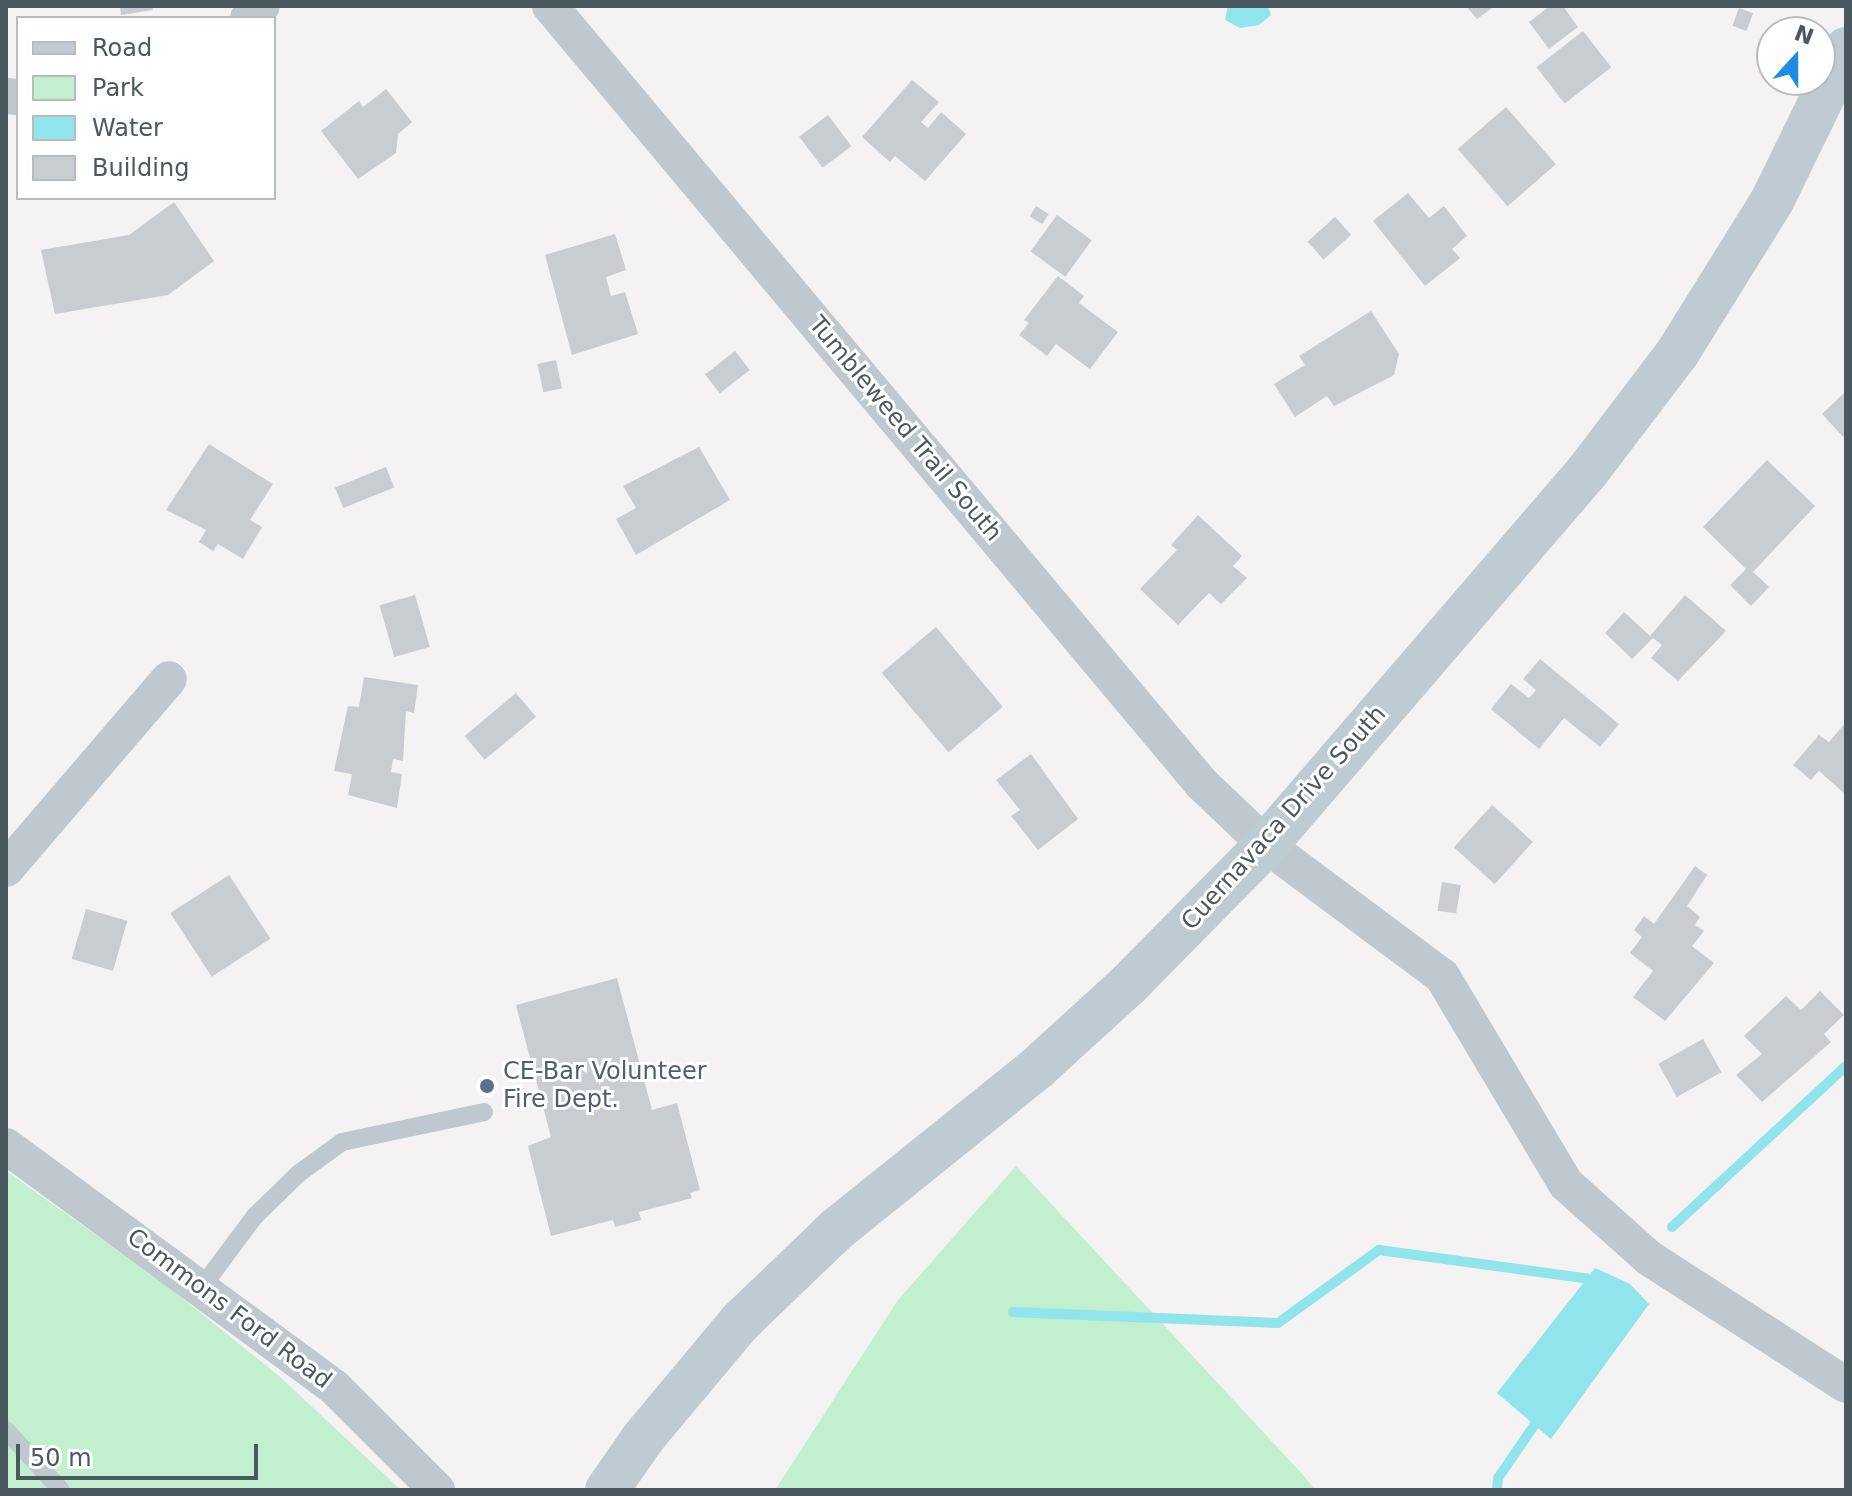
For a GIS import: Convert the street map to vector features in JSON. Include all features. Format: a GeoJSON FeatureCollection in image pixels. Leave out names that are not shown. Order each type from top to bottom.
{"type":"FeatureCollection","features":[{"type":"Feature","properties":{"kind":"street","name":"Tumbleweed Trail South"},"geometry":{"type":"LineString","coordinates":[[550,6],[1201,783],[1266,845],[1442,976],[1566,1184],[1649,1258],[1846,1385]]}},
{"type":"Feature","properties":{"kind":"street","name":"Cuernavaca Drive South"},"geometry":{"type":"LineString","coordinates":[[607,1490],[643,1438],[740,1322],[837,1229],[1047,1059],[1266,845],[1587,472],[1678,352],[1772,201],[1846,49]]}},
{"type":"Feature","properties":{"kind":"street"},"geometry":{"type":"LineString","coordinates":[[6,869],[169,679]]}},
{"type":"Feature","properties":{"kind":"street","name":"Commons Ford Road"},"geometry":{"type":"LineString","coordinates":[[6,1146],[202,1287],[334,1387],[437,1490]]}},
{"type":"Feature","properties":{"kind":"lane"},"geometry":{"type":"LineString","coordinates":[[202,1287],[255,1216],[298,1174],[342,1142],[484,1112]]}},
{"type":"Feature","properties":{"kind":"lane"},"geometry":{"type":"LineString","coordinates":[[6,1430],[61,1490]]}},
{"type":"Feature","properties":{"kind":"green space"},"geometry":{"type":"Polygon","coordinates":[[[1016,1166],[1315,1490],[775,1490],[898,1300],[1016,1166]]]}},
{"type":"Feature","properties":{"kind":"green space"},"geometry":{"type":"Polygon","coordinates":[[[6,1171],[162,1282],[279,1376],[401,1490],[6,1490],[6,1171]]]}},
{"type":"Feature","properties":{"kind":"water"},"geometry":{"type":"Polygon","coordinates":[[[1228,6],[1268,6],[1271,15],[1259,25],[1240,28],[1225,20],[1228,6]]]}},
{"type":"Feature","properties":{"kind":"water"},"geometry":{"type":"Polygon","coordinates":[[[1595,1268],[1630,1284],[1649,1304],[1551,1439],[1497,1393],[1595,1268]]]}},
{"type":"Feature","properties":{"kind":"building"},"geometry":{"type":"Polygon","coordinates":[[[120,6],[152,6],[153,10],[121,15],[120,6]]]}},
{"type":"Feature","properties":{"kind":"building"},"geometry":{"type":"Polygon","coordinates":[[[1466,6],[1490,6],[1492,8],[1477,19],[1466,6]]]}},
{"type":"Feature","properties":{"kind":"building"},"geometry":{"type":"Polygon","coordinates":[[[1550,6],[1563,6],[1578,27],[1549,49],[1529,22],[1550,6]]]}},
{"type":"Feature","properties":{"kind":"building"},"geometry":{"type":"Polygon","coordinates":[[[1739,8],[1753,13],[1747,31],[1733,26],[1739,8]]]}},
{"type":"Feature","properties":{"kind":"building"},"geometry":{"type":"Polygon","coordinates":[[[1583,31],[1611,67],[1565,104],[1537,67],[1583,31]]]}},
{"type":"Feature","properties":{"kind":"building"},"geometry":{"type":"Polygon","coordinates":[[[912,80],[939,102],[921,122],[928,128],[941,112],[966,134],[925,181],[895,156],[890,162],[862,137],[912,80]]]}},
{"type":"Feature","properties":{"kind":"building"},"geometry":{"type":"Polygon","coordinates":[[[386,89],[412,122],[398,134],[396,153],[358,179],[321,131],[359,101],[363,107],[386,89]]]}},
{"type":"Feature","properties":{"kind":"building"},"geometry":{"type":"Polygon","coordinates":[[[1506,107],[1556,164],[1508,206],[1458,149],[1506,107]]]}},
{"type":"Feature","properties":{"kind":"building"},"geometry":{"type":"Polygon","coordinates":[[[828,115],[851,146],[823,168],[799,137],[828,115]]]}},
{"type":"Feature","properties":{"kind":"building"},"geometry":{"type":"Polygon","coordinates":[[[1408,193],[1429,218],[1444,206],[1467,236],[1452,249],[1460,258],[1425,286],[1373,221],[1408,193]]]}},
{"type":"Feature","properties":{"kind":"building"},"geometry":{"type":"Polygon","coordinates":[[[174,202],[214,261],[168,295],[55,314],[41,250],[129,235],[174,202]]]}},
{"type":"Feature","properties":{"kind":"building"},"geometry":{"type":"Polygon","coordinates":[[[1036,206],[1049,214],[1042,224],[1030,216],[1036,206]]]}},
{"type":"Feature","properties":{"kind":"building"},"geometry":{"type":"Polygon","coordinates":[[[1057,215],[1092,240],[1065,277],[1031,251],[1057,215]]]}},
{"type":"Feature","properties":{"kind":"building"},"geometry":{"type":"Polygon","coordinates":[[[1335,217],[1351,235],[1324,260],[1308,242],[1335,217]]]}},
{"type":"Feature","properties":{"kind":"building"},"geometry":{"type":"Polygon","coordinates":[[[615,234],[626,270],[606,277],[611,296],[625,292],[638,334],[572,355],[545,255],[615,234]]]}},
{"type":"Feature","properties":{"kind":"building"},"geometry":{"type":"Polygon","coordinates":[[[1058,276],[1084,296],[1079,303],[1118,332],[1090,369],[1056,344],[1047,356],[1019,335],[1029,323],[1024,320],[1058,276]]]}},
{"type":"Feature","properties":{"kind":"building"},"geometry":{"type":"Polygon","coordinates":[[[1371,311],[1399,354],[1394,375],[1334,406],[1327,396],[1295,417],[1274,384],[1305,365],[1299,356],[1371,311]]]}},
{"type":"Feature","properties":{"kind":"building"},"geometry":{"type":"Polygon","coordinates":[[[735,351],[750,370],[720,393],[705,374],[735,351]]]}},
{"type":"Feature","properties":{"kind":"building"},"geometry":{"type":"Polygon","coordinates":[[[556,360],[562,388],[543,392],[537,364],[556,360]]]}},
{"type":"Feature","properties":{"kind":"building"},"geometry":{"type":"Polygon","coordinates":[[[1846,391],[1846,440],[1822,414],[1846,391]]]}},
{"type":"Feature","properties":{"kind":"building"},"geometry":{"type":"Polygon","coordinates":[[[209,444],[273,484],[250,520],[262,527],[243,559],[218,544],[213,551],[199,542],[206,530],[166,510],[209,444]]]}},
{"type":"Feature","properties":{"kind":"building"},"geometry":{"type":"Polygon","coordinates":[[[699,447],[730,500],[636,555],[616,519],[636,508],[623,486],[699,447]]]}},
{"type":"Feature","properties":{"kind":"building"},"geometry":{"type":"Polygon","coordinates":[[[1767,460],[1815,506],[1753,572],[1769,587],[1751,606],[1730,585],[1746,569],[1703,527],[1767,460]]]}},
{"type":"Feature","properties":{"kind":"building"},"geometry":{"type":"Polygon","coordinates":[[[386,467],[394,487],[343,508],[335,488],[386,467]]]}},
{"type":"Feature","properties":{"kind":"building"},"geometry":{"type":"Polygon","coordinates":[[[1198,515],[1242,556],[1233,566],[1247,578],[1221,604],[1209,593],[1178,625],[1140,589],[1177,550],[1171,545],[1198,515]]]}},
{"type":"Feature","properties":{"kind":"building"},"geometry":{"type":"Polygon","coordinates":[[[415,595],[430,647],[394,657],[379,605],[415,595]]]}},
{"type":"Feature","properties":{"kind":"building"},"geometry":{"type":"Polygon","coordinates":[[[1685,595],[1726,631],[1678,681],[1651,658],[1662,645],[1653,638],[1632,659],[1605,633],[1624,612],[1650,636],[1685,595]]]}},
{"type":"Feature","properties":{"kind":"building"},"geometry":{"type":"Polygon","coordinates":[[[936,627],[1003,707],[948,752],[882,673],[936,627]]]}},
{"type":"Feature","properties":{"kind":"building"},"geometry":{"type":"Polygon","coordinates":[[[1540,659],[1619,724],[1600,747],[1564,718],[1539,749],[1491,709],[1511,684],[1529,698],[1536,690],[1523,679],[1540,659]]]}},
{"type":"Feature","properties":{"kind":"building"},"geometry":{"type":"Polygon","coordinates":[[[364,677],[418,685],[414,713],[406,711],[403,761],[393,759],[391,772],[402,774],[397,808],[348,795],[352,774],[334,771],[348,706],[359,707],[364,677]]]}},
{"type":"Feature","properties":{"kind":"building"},"geometry":{"type":"Polygon","coordinates":[[[516,693],[536,717],[485,760],[465,736],[516,693]]]}},
{"type":"Feature","properties":{"kind":"building"},"geometry":{"type":"Polygon","coordinates":[[[1846,722],[1844,793],[1819,771],[1811,780],[1793,765],[1819,735],[1829,742],[1846,722]]]}},
{"type":"Feature","properties":{"kind":"building"},"geometry":{"type":"Polygon","coordinates":[[[1031,754],[1078,819],[1038,850],[1011,816],[1020,810],[996,780],[1031,754]]]}},
{"type":"Feature","properties":{"kind":"building"},"geometry":{"type":"Polygon","coordinates":[[[1492,805],[1533,842],[1495,884],[1454,847],[1492,805]]]}},
{"type":"Feature","properties":{"kind":"building"},"geometry":{"type":"Polygon","coordinates":[[[1695,866],[1707,875],[1687,906],[1700,917],[1695,925],[1704,931],[1692,946],[1714,963],[1665,1021],[1633,997],[1653,971],[1630,953],[1642,937],[1634,930],[1644,916],[1654,924],[1695,866]]]}},
{"type":"Feature","properties":{"kind":"building"},"geometry":{"type":"Polygon","coordinates":[[[229,875],[270,939],[212,977],[170,913],[229,875]]]}},
{"type":"Feature","properties":{"kind":"building"},"geometry":{"type":"Polygon","coordinates":[[[1442,882],[1461,885],[1456,914],[1437,911],[1442,882]]]}},
{"type":"Feature","properties":{"kind":"building"},"geometry":{"type":"Polygon","coordinates":[[[86,909],[127,921],[113,971],[72,959],[86,909]]]}},
{"type":"Feature","properties":{"kind":"building"},"geometry":{"type":"Polygon","coordinates":[[[617,978],[652,1110],[677,1103],[700,1190],[690,1193],[692,1198],[639,1212],[641,1220],[615,1227],[613,1220],[551,1236],[528,1146],[551,1137],[516,1005],[617,978]]]}},
{"type":"Feature","properties":{"kind":"building"},"geometry":{"type":"Polygon","coordinates":[[[1820,991],[1844,1015],[1824,1034],[1831,1042],[1762,1102],[1736,1075],[1762,1054],[1744,1036],[1786,996],[1801,1010],[1820,991]]]}},
{"type":"Feature","properties":{"kind":"building"},"geometry":{"type":"Polygon","coordinates":[[[1703,1039],[1721,1072],[1677,1097],[1658,1064],[1703,1039]]]}},
{"type":"Feature","properties":{"kind":"waterway"},"geometry":{"type":"LineString","coordinates":[[1672,1227],[1846,1066]]}},
{"type":"Feature","properties":{"kind":"waterway"},"geometry":{"type":"LineString","coordinates":[[1013,1312],[1278,1323],[1379,1250],[1598,1280]]}},
{"type":"Feature","properties":{"kind":"waterway"},"geometry":{"type":"LineString","coordinates":[[1497,1490],[1498,1478],[1542,1414]]}},
{"type":"Feature","properties":{"kind":"place","name":"CE-Bar Volunteer Fire Dept."},"geometry":{"type":"Point","coordinates":[487,1086]}}]}
